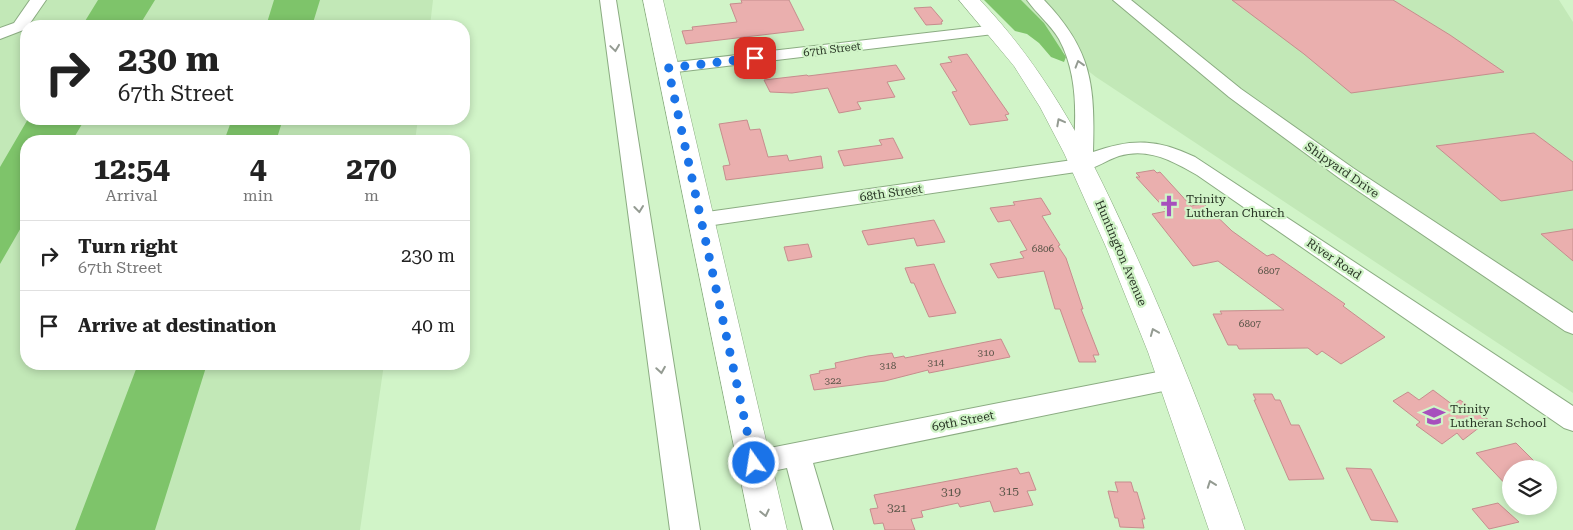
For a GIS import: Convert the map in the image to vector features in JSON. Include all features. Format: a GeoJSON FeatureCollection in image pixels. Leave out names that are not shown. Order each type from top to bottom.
{"type":"FeatureCollection","features":[{"type":"Feature","properties":{"kind":"main road"},"geometry":{"type":"LineString","coordinates":[[653,0],[769,530]]}},
{"type":"Feature","properties":{"kind":"main road","name":"Huntington Avenue"},"geometry":{"type":"LineString","coordinates":[[969,0],[1023,63],[1048,102],[1082,165],[1134,281],[1173,379],[1227,530]]}},
{"type":"Feature","properties":{"kind":"street"},"geometry":{"type":"LineString","coordinates":[[24,20],[38,0]]}},
{"type":"Feature","properties":{"kind":"street"},"geometry":{"type":"LineString","coordinates":[[608,0],[684,530]]}},
{"type":"Feature","properties":{"kind":"street"},"geometry":{"type":"LineString","coordinates":[[1035,0],[1057,24],[1070,44],[1080,65],[1086,129],[1082,165]]}},
{"type":"Feature","properties":{"kind":"street","name":"Shipyard Drive"},"geometry":{"type":"LineString","coordinates":[[1121,0],[1235,93],[1346,173],[1573,325]]}},
{"type":"Feature","properties":{"kind":"street"},"geometry":{"type":"LineString","coordinates":[[0,34],[20,26]]}},
{"type":"Feature","properties":{"kind":"street","name":"67th Street"},"geometry":{"type":"LineString","coordinates":[[668,68],[996,30]]}},
{"type":"Feature","properties":{"kind":"street","name":"River Road"},"geometry":{"type":"LineString","coordinates":[[1082,165],[1113,151],[1135,146],[1157,148],[1180,156],[1573,420]]}},
{"type":"Feature","properties":{"kind":"street","name":"68th Street"},"geometry":{"type":"LineString","coordinates":[[700,220],[1082,165]]}},
{"type":"Feature","properties":{"kind":"street","name":"69th Street"},"geometry":{"type":"LineString","coordinates":[[754,463],[1173,379]]}},
{"type":"Feature","properties":{"kind":"street"},"geometry":{"type":"LineString","coordinates":[[797,454],[818,530]]}},
{"type":"Feature","properties":{"kind":"shaded area"},"geometry":{"type":"Polygon","coordinates":[[[0,0],[433,0],[431,20],[20,20],[20,125],[417,125],[416,135],[20,135],[20,370],[383,370],[360,530],[0,530],[0,0]]]}},
{"type":"Feature","properties":{"kind":"shaded area"},"geometry":{"type":"Polygon","coordinates":[[[997,0],[1559,0],[1573,22],[1573,393],[1096,77],[997,0]]]}},
{"type":"Feature","properties":{"kind":"green space"},"geometry":{"type":"Polygon","coordinates":[[[98,0],[155,0],[143,20],[86,20],[98,0]]]}},
{"type":"Feature","properties":{"kind":"green space"},"geometry":{"type":"Polygon","coordinates":[[[274,0],[320,0],[314,20],[268,20],[274,0]]]}},
{"type":"Feature","properties":{"kind":"green space"},"geometry":{"type":"Polygon","coordinates":[[[984,0],[1021,0],[1044,23],[1066,57],[1064,62],[1051,57],[1039,43],[1027,34],[1015,31],[984,0]]]}},
{"type":"Feature","properties":{"kind":"green space"},"geometry":{"type":"Polygon","coordinates":[[[24,125],[81,125],[76,135],[20,135],[20,229],[0,264],[0,167],[24,125]]]}},
{"type":"Feature","properties":{"kind":"green space"},"geometry":{"type":"Polygon","coordinates":[[[230,125],[281,125],[278,135],[226,135],[230,125]]]}},
{"type":"Feature","properties":{"kind":"green space"},"geometry":{"type":"Polygon","coordinates":[[[136,370],[205,370],[155,530],[75,530],[136,370]]]}},
{"type":"Feature","properties":{"kind":"building"},"geometry":{"type":"Polygon","coordinates":[[[741,0],[789,0],[804,30],[686,44],[682,31],[693,30],[692,27],[737,22],[730,4],[742,3],[741,0]]]}},
{"type":"Feature","properties":{"kind":"building"},"geometry":{"type":"Polygon","coordinates":[[[1232,0],[1393,0],[1450,35],[1504,72],[1351,93],[1304,54],[1232,0]]]}},
{"type":"Feature","properties":{"kind":"building"},"geometry":{"type":"Polygon","coordinates":[[[931,7],[943,21],[941,22],[942,24],[926,25],[914,8],[931,7]]]}},
{"type":"Feature","properties":{"kind":"building"},"geometry":{"type":"Polygon","coordinates":[[[967,54],[1009,114],[1005,115],[1008,120],[970,125],[952,92],[957,91],[940,64],[952,62],[948,57],[967,54]]]}},
{"type":"Feature","properties":{"kind":"building"},"geometry":{"type":"Polygon","coordinates":[[[896,65],[905,79],[887,82],[895,97],[857,102],[861,109],[839,113],[828,88],[792,93],[770,92],[764,80],[808,76],[896,65]]]}},
{"type":"Feature","properties":{"kind":"building"},"geometry":{"type":"Polygon","coordinates":[[[747,120],[750,130],[760,129],[768,157],[787,155],[789,161],[821,156],[823,168],[726,180],[723,166],[730,165],[719,124],[747,120]]]}},
{"type":"Feature","properties":{"kind":"building"},"geometry":{"type":"Polygon","coordinates":[[[1534,133],[1573,162],[1573,190],[1501,201],[1436,146],[1534,133]]]}},
{"type":"Feature","properties":{"kind":"building"},"geometry":{"type":"Polygon","coordinates":[[[893,138],[903,158],[844,166],[838,151],[882,145],[879,140],[893,138]]]}},
{"type":"Feature","properties":{"kind":"building"},"geometry":{"type":"Polygon","coordinates":[[[1154,170],[1157,173],[1160,172],[1191,206],[1204,204],[1232,231],[1267,256],[1273,254],[1345,304],[1343,306],[1385,337],[1341,364],[1322,351],[1317,355],[1308,348],[1239,349],[1237,345],[1228,345],[1213,314],[1222,314],[1220,311],[1284,310],[1218,261],[1193,266],[1152,214],[1167,211],[1136,177],[1140,177],[1136,173],[1154,170]]]}},
{"type":"Feature","properties":{"kind":"building"},"geometry":{"type":"Polygon","coordinates":[[[1041,198],[1051,214],[1042,216],[1066,258],[1083,309],[1081,309],[1099,355],[1093,355],[1096,362],[1079,362],[1060,309],[1055,309],[1044,271],[998,278],[990,264],[1024,258],[1020,252],[1027,250],[1010,220],[998,222],[990,208],[1015,205],[1013,202],[1041,198]]]}},
{"type":"Feature","properties":{"kind":"building"},"geometry":{"type":"Polygon","coordinates":[[[934,220],[945,242],[917,246],[914,238],[868,245],[862,231],[934,220]]]}},
{"type":"Feature","properties":{"kind":"building"},"geometry":{"type":"Polygon","coordinates":[[[1573,229],[1573,261],[1541,234],[1573,229]]]}},
{"type":"Feature","properties":{"kind":"building"},"geometry":{"type":"Polygon","coordinates":[[[808,244],[812,257],[788,261],[784,247],[808,244]]]}},
{"type":"Feature","properties":{"kind":"building"},"geometry":{"type":"Polygon","coordinates":[[[934,264],[956,313],[929,317],[905,268],[934,264]]]}},
{"type":"Feature","properties":{"kind":"building"},"geometry":{"type":"Polygon","coordinates":[[[1001,339],[1010,357],[929,373],[928,370],[885,381],[814,390],[810,375],[820,373],[819,371],[836,368],[835,363],[868,356],[892,353],[894,358],[904,356],[905,358],[1001,339]]]}},
{"type":"Feature","properties":{"kind":"building"},"geometry":{"type":"Polygon","coordinates":[[[1433,390],[1453,405],[1460,400],[1489,420],[1463,440],[1457,433],[1442,444],[1416,425],[1420,422],[1393,401],[1408,392],[1419,400],[1433,390]]]}},
{"type":"Feature","properties":{"kind":"building"},"geometry":{"type":"Polygon","coordinates":[[[1253,394],[1272,394],[1275,400],[1280,400],[1291,425],[1299,425],[1324,479],[1289,480],[1253,394]]]}},
{"type":"Feature","properties":{"kind":"building"},"geometry":{"type":"Polygon","coordinates":[[[1516,443],[1533,460],[1502,460],[1502,480],[1476,453],[1516,443]]]}},
{"type":"Feature","properties":{"kind":"building"},"geometry":{"type":"Polygon","coordinates":[[[1017,468],[1020,474],[1029,472],[1036,490],[1027,491],[1033,505],[994,512],[990,501],[960,507],[958,503],[921,511],[923,517],[911,519],[915,530],[885,530],[883,523],[874,524],[870,509],[878,508],[874,495],[1017,468]]]}},
{"type":"Feature","properties":{"kind":"building"},"geometry":{"type":"Polygon","coordinates":[[[1346,468],[1371,469],[1398,522],[1371,520],[1346,468]]]}},
{"type":"Feature","properties":{"kind":"building"},"geometry":{"type":"Polygon","coordinates":[[[1115,482],[1131,482],[1134,492],[1137,492],[1145,519],[1142,519],[1144,528],[1120,527],[1118,518],[1115,518],[1108,491],[1118,492],[1115,482]]]}},
{"type":"Feature","properties":{"kind":"building"},"geometry":{"type":"Polygon","coordinates":[[[1498,503],[1502,507],[1502,515],[1511,515],[1519,522],[1489,529],[1472,509],[1498,503]]]}},
{"type":"Feature","properties":{"kind":"place","name":"Trinity Lutheran Church"},"geometry":{"type":"Point","coordinates":[1169,206]}},
{"type":"Feature","properties":{"kind":"place","name":"Trinity Lutheran School"},"geometry":{"type":"Point","coordinates":[1434,416]}},
{"type":"Feature","properties":{"kind":"route"},"geometry":{"type":"LineString","coordinates":[[754,463],[668,68],[755,58]]}}]}
